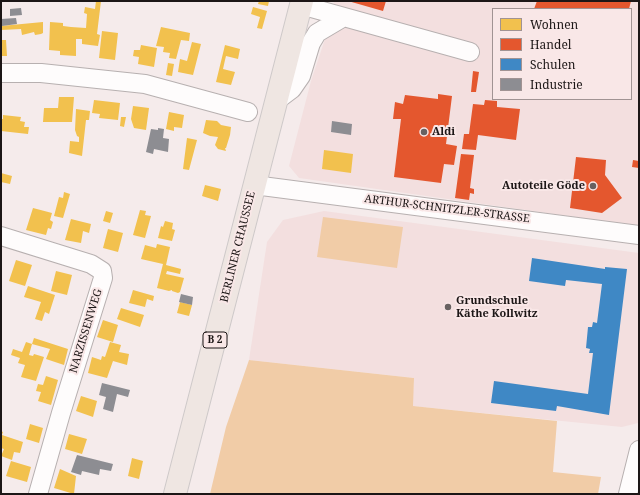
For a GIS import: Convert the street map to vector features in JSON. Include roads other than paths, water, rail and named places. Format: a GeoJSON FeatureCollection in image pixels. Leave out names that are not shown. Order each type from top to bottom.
{"type":"FeatureCollection","features":[{"type":"Feature","properties":{"kind":"main road","name":"BERLINER CHAUSSEE"},"geometry":{"type":"LineString","coordinates":[[175,494],[301,3]]}},
{"type":"Feature","properties":{"kind":"street"},"geometry":{"type":"LineString","coordinates":[[301,3],[344,17],[470,52]]}},
{"type":"Feature","properties":{"kind":"street"},"geometry":{"type":"LineString","coordinates":[[276,101],[292,89],[301,76],[311,43],[317,32],[344,17]]}},
{"type":"Feature","properties":{"kind":"street"},"geometry":{"type":"LineString","coordinates":[[1,73],[42,73],[145,84],[248,112]]}},
{"type":"Feature","properties":{"kind":"street","name":"ARTHUR-SCHNITZLER-STRASSE"},"geometry":{"type":"LineString","coordinates":[[254,185],[639,235]]}},
{"type":"Feature","properties":{"kind":"street","name":"NARZISSENWEG"},"geometry":{"type":"LineString","coordinates":[[1,236],[91,264],[102,271],[103,278],[61,413],[38,494]]}},
{"type":"Feature","properties":{"kind":"street"},"geometry":{"type":"LineString","coordinates":[[628,494],[639,450]]}},
{"type":"Feature","properties":{"kind":"place","name":"Aldi"},"geometry":{"type":"Point","coordinates":[424,132]}},
{"type":"Feature","properties":{"kind":"place","name":"Autoteile Göde"},"geometry":{"type":"Point","coordinates":[593,186]}},
{"type":"Feature","properties":{"kind":"place","name":"Grundschule Käthe Kollwitz"},"geometry":{"type":"Point","coordinates":[448,307]}}]}
